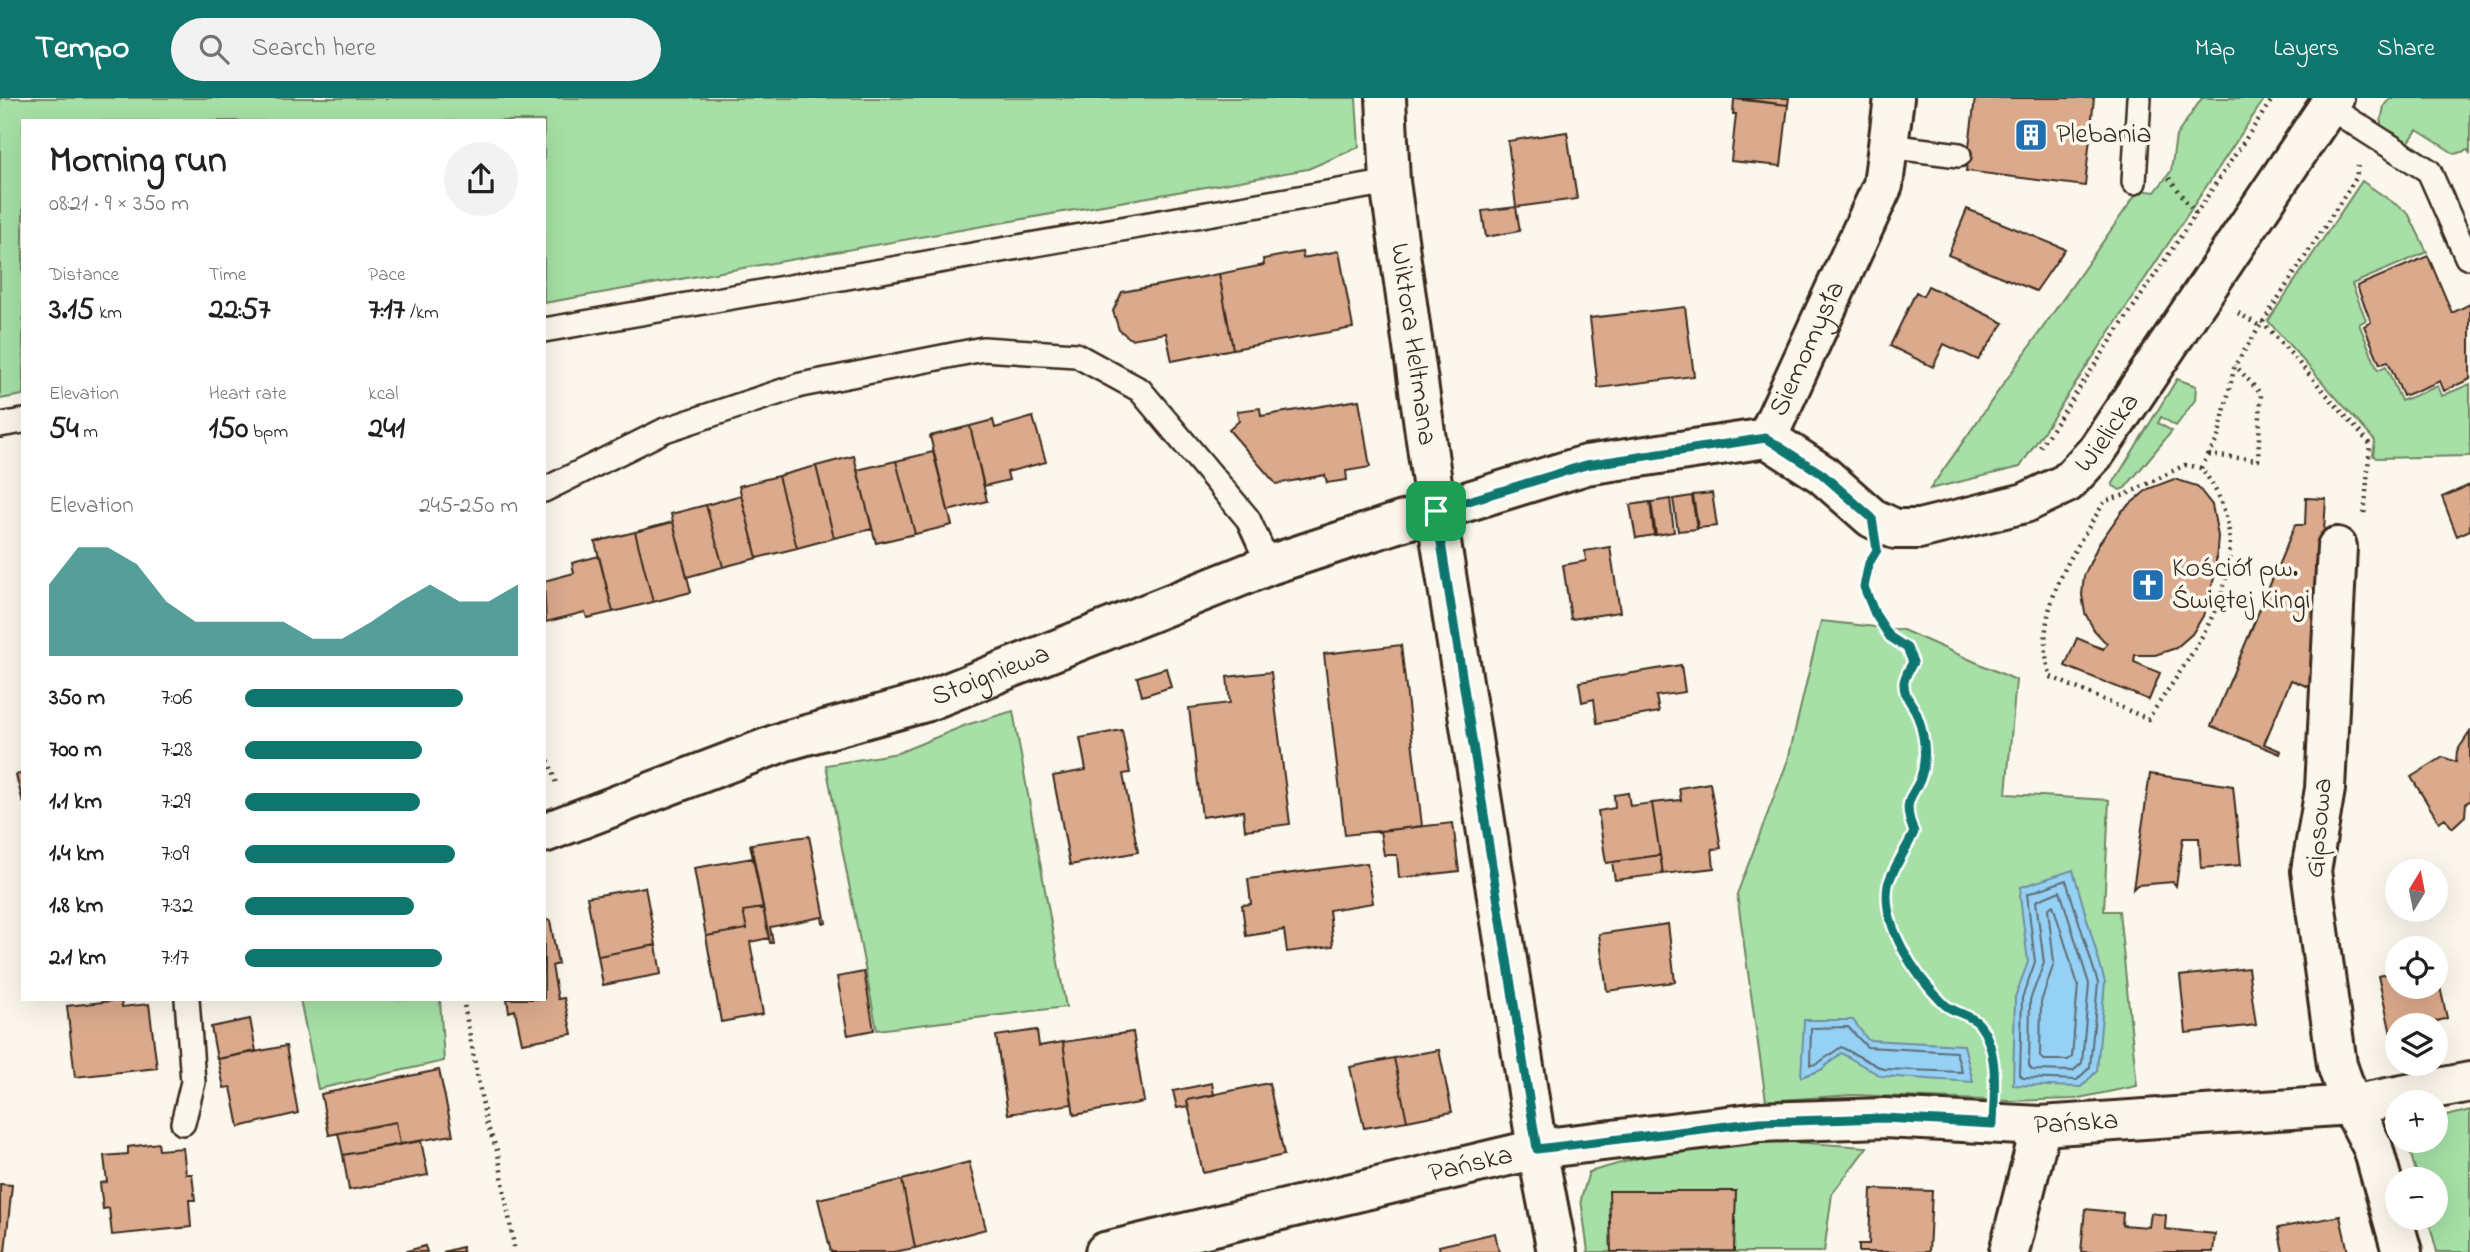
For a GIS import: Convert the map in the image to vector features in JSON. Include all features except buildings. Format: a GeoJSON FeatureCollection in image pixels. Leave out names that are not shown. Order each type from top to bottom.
{"type":"FeatureCollection","features":[{"type":"Feature","properties":{"kind":"street","name":"Wiktora Heltmana"},"geometry":{"type":"LineString","coordinates":[[1386,98],[1390,182],[1436,511],[1537,1149],[1558,1252]]}},
{"type":"Feature","properties":{"kind":"street","name":"Siemomysła"},"geometry":{"type":"LineString","coordinates":[[1436,511],[1586,465],[1766,438],[1883,185],[1894,98]]}},
{"type":"Feature","properties":{"kind":"street","name":"Wielicka"},"geometry":{"type":"LineString","coordinates":[[1766,438],[1822,474],[1872,518],[1895,529],[1919,529],[2025,503],[2067,483],[2095,452],[2331,102]]}},
{"type":"Feature","properties":{"kind":"street","name":"Stoigniewa"},"geometry":{"type":"LineString","coordinates":[[546,832],[785,741],[925,702],[1269,565],[1436,511]]}},
{"type":"Feature","properties":{"kind":"street","name":"Gipsowa"},"geometry":{"type":"LineString","coordinates":[[2337,547],[2325,789],[2312,871],[2337,1065],[2351,1105],[2373,1148],[2402,1252]]}},
{"type":"Feature","properties":{"kind":"street","name":"Pańska"},"geometry":{"type":"LineString","coordinates":[[1105,1252],[1537,1149],[1760,1122],[1884,1118],[2041,1126],[2351,1105],[2470,1082]]}},
{"type":"Feature","properties":{"kind":"street"},"geometry":{"type":"LineString","coordinates":[[2009,1252],[2041,1126]]}},
{"type":"Feature","properties":{"kind":"lane"},"geometry":{"type":"LineString","coordinates":[[2134,182],[2139,98]]}},
{"type":"Feature","properties":{"kind":"lane"},"geometry":{"type":"LineString","coordinates":[[2331,102],[2365,131],[2429,171],[2467,257]]}},
{"type":"Feature","properties":{"kind":"lane"},"geometry":{"type":"LineString","coordinates":[[1888,146],[1959,155]]}},
{"type":"Feature","properties":{"kind":"lane"},"geometry":{"type":"LineString","coordinates":[[546,330],[1390,182]]}},
{"type":"Feature","properties":{"kind":"lane"},"geometry":{"type":"LineString","coordinates":[[546,489],[665,430],[801,385],[983,349],[1076,355],[1140,390],[1248,519],[1269,565]]}},
{"type":"Feature","properties":{"kind":"lane"},"geometry":{"type":"LineString","coordinates":[[0,425],[21,421]]}},
{"type":"Feature","properties":{"kind":"lane"},"geometry":{"type":"LineString","coordinates":[[183,1123],[193,1082],[187,1001]]}},
{"type":"Feature","properties":{"kind":"path"},"geometry":{"type":"LineString","coordinates":[[2032,459],[2273,98]]}},
{"type":"Feature","properties":{"kind":"path"},"geometry":{"type":"LineString","coordinates":[[2201,468],[2218,438],[2235,365],[2356,178],[2360,142],[2365,131]]}},
{"type":"Feature","properties":{"kind":"path"},"geometry":{"type":"LineString","coordinates":[[2262,321],[2370,444],[2363,522],[2337,547]]}},
{"type":"Feature","properties":{"kind":"path"},"geometry":{"type":"LineString","coordinates":[[2209,455],[2258,460],[2261,394],[2235,365]]}},
{"type":"Feature","properties":{"kind":"path"},"geometry":{"type":"LineString","coordinates":[[2185,465],[2201,468],[2224,505],[2231,547],[2224,590],[2210,627],[2148,719],[2051,677],[2046,662],[2046,625],[2055,584],[2105,501],[2125,495],[2152,478],[2185,465]]}},
{"type":"Feature","properties":{"kind":"path"},"geometry":{"type":"LineString","coordinates":[[1872,518],[1877,550],[1869,563],[1864,587],[1875,614],[1890,637],[1907,648],[1913,662],[1904,681],[1906,696],[1916,713],[1924,761],[1919,784],[1908,796],[1906,814],[1914,832],[1888,885],[1891,918],[1905,959],[1945,1006],[1979,1023],[1992,1059],[1993,1124]]}},
{"type":"Feature","properties":{"kind":"path"},"geometry":{"type":"LineString","coordinates":[[463,1001],[486,1122],[498,1153],[515,1252]]}},
{"type":"Feature","properties":{"kind":"green space"},"geometry":{"type":"Polygon","coordinates":[[[0,98],[1356,98],[1359,147],[1308,169],[546,303],[546,119],[21,119],[21,395],[0,399],[0,98]]]}},
{"type":"Feature","properties":{"kind":"green space"},"geometry":{"type":"Polygon","coordinates":[[[2202,98],[2265,98],[2020,467],[1930,489],[2139,190],[2155,192],[2171,171],[2176,136],[2202,98]]]}},
{"type":"Feature","properties":{"kind":"green space"},"geometry":{"type":"Polygon","coordinates":[[[2390,98],[2470,98],[2470,154],[2468,150],[2455,154],[2417,130],[2407,145],[2395,133],[2380,127],[2384,106],[2390,98]]]}},
{"type":"Feature","properties":{"kind":"green space"},"geometry":{"type":"Polygon","coordinates":[[[2362,181],[2408,213],[2427,252],[2352,284],[2366,320],[2359,324],[2378,370],[2386,366],[2401,401],[2438,386],[2442,396],[2470,384],[2470,456],[2376,458],[2373,455],[2375,441],[2268,321],[2362,181]]]}},
{"type":"Feature","properties":{"kind":"green space"},"geometry":{"type":"Polygon","coordinates":[[[2177,379],[2196,386],[2195,400],[2176,426],[2161,417],[2158,423],[2172,431],[2125,488],[2120,490],[2112,485],[2177,379]]]}},
{"type":"Feature","properties":{"kind":"green space"},"geometry":{"type":"Polygon","coordinates":[[[1821,621],[1903,630],[2016,680],[2006,794],[2109,800],[2104,911],[2119,911],[2137,1086],[2074,1099],[2010,1101],[1852,1095],[1766,1101],[1737,894],[1788,760],[1821,621]]]}},
{"type":"Feature","properties":{"kind":"green space"},"geometry":{"type":"Polygon","coordinates":[[[1013,711],[1066,1007],[877,1030],[826,765],[898,753],[966,725],[1013,711]]]}},
{"type":"Feature","properties":{"kind":"green space"},"geometry":{"type":"Polygon","coordinates":[[[300,1001],[440,1001],[444,1061],[318,1089],[300,1001]]]}},
{"type":"Feature","properties":{"kind":"green space"},"geometry":{"type":"Polygon","coordinates":[[[2470,1110],[2470,1252],[2437,1252],[2431,1230],[2448,1230],[2448,1167],[2415,1167],[2410,1153],[2448,1153],[2448,1116],[2470,1110]]]}},
{"type":"Feature","properties":{"kind":"green space"},"geometry":{"type":"Polygon","coordinates":[[[1778,1141],[1867,1147],[1832,1194],[1824,1252],[1588,1252],[1581,1199],[1589,1172],[1649,1155],[1778,1141]]]}},
{"type":"Feature","properties":{"kind":"water"},"geometry":{"type":"Polygon","coordinates":[[[2073,870],[2105,982],[2097,1071],[2081,1087],[2013,1085],[2015,997],[2028,962],[2021,887],[2073,870]]]}},
{"type":"Feature","properties":{"kind":"water"},"geometry":{"type":"Polygon","coordinates":[[[1804,1020],[1853,1020],[1868,1040],[1964,1045],[1973,1082],[1881,1076],[1841,1053],[1821,1070],[1801,1077],[1804,1020]]]}},
{"type":"Feature","properties":{"kind":"place","name":"Plebania"},"geometry":{"type":"Point","coordinates":[2031,135]}},
{"type":"Feature","properties":{"kind":"place","name":"Kościół pw. Świętej Kingi"},"geometry":{"type":"Point","coordinates":[2148,585]}},
{"type":"Feature","properties":{"kind":"route"},"geometry":{"type":"LineString","coordinates":[[1766,438],[1822,474],[1872,518],[1877,550],[1869,563],[1864,587],[1875,614],[1890,637],[1907,648],[1913,662],[1904,681],[1906,696],[1916,713],[1922,734],[1924,761],[1919,784],[1908,796],[1906,814],[1914,832],[1888,885],[1891,918],[1905,959],[1945,1006],[1979,1023],[1990,1048],[1994,1080],[1993,1124],[1884,1118],[1760,1122],[1537,1149],[1436,511],[1586,465],[1766,438]]}}]}
